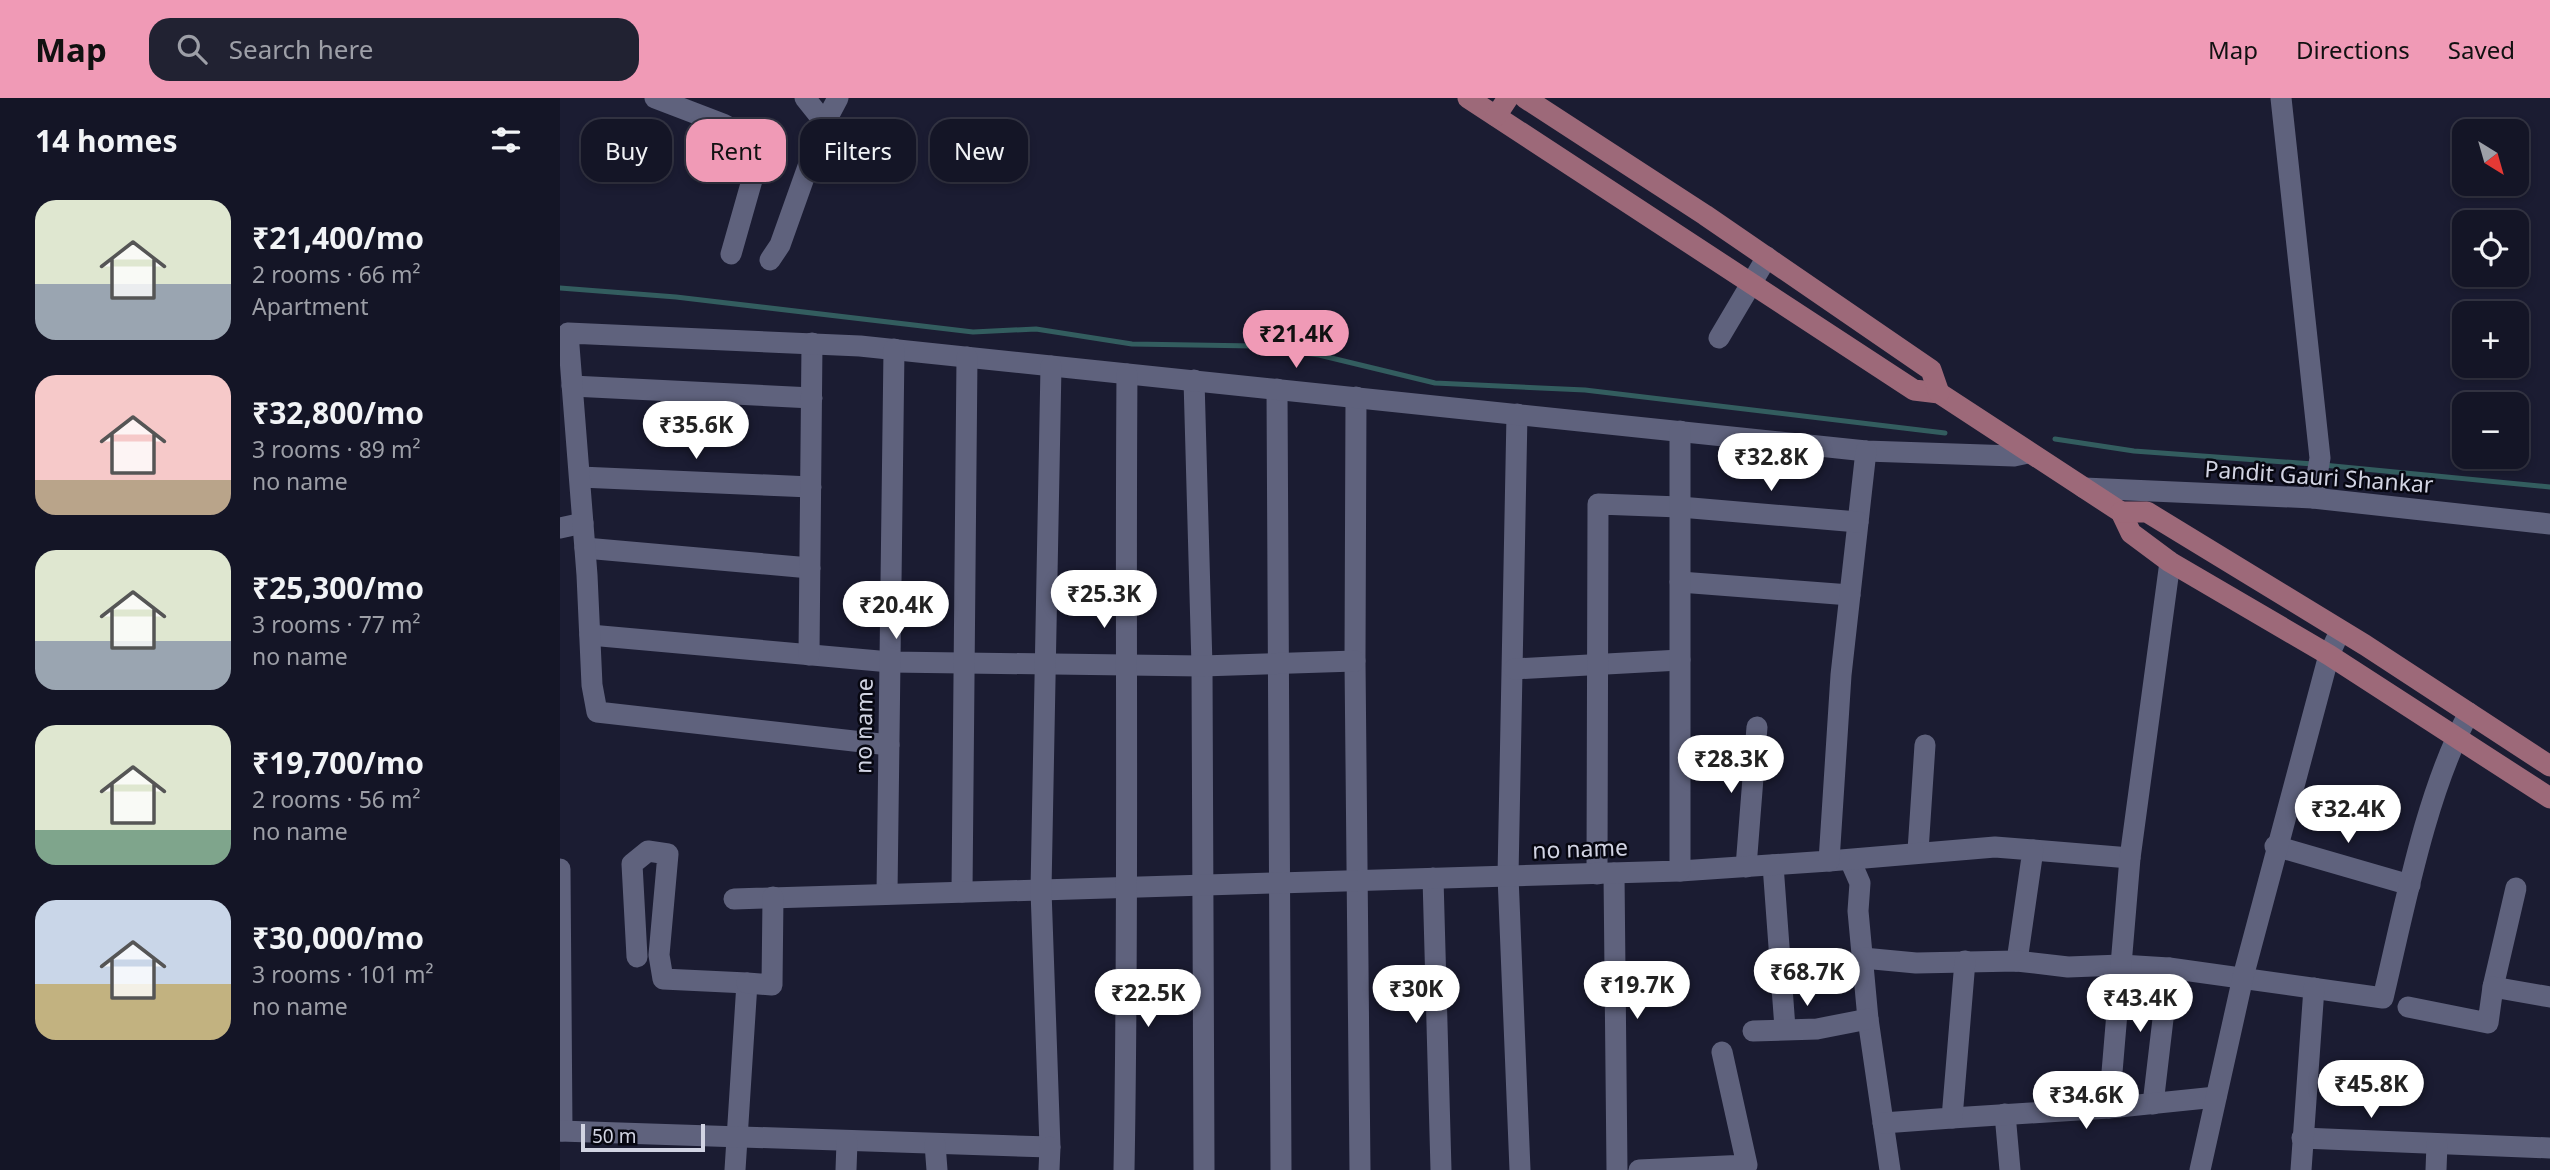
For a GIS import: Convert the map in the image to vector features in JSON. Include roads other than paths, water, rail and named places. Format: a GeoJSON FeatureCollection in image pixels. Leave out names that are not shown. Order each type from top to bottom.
{"type":"FeatureCollection","features":[{"type":"Feature","properties":{"kind":"main road"},"geometry":{"type":"LineString","coordinates":[[1468,98],[1914,390],[1939,393],[2121,512],[2131,533],[2170,562],[2329,655],[2550,798]]}},
{"type":"Feature","properties":{"kind":"main road"},"geometry":{"type":"LineString","coordinates":[[1496,116],[1508,98]]}},
{"type":"Feature","properties":{"kind":"main road"},"geometry":{"type":"LineString","coordinates":[[1525,98],[1767,257],[1931,370],[1939,393]]}},
{"type":"Feature","properties":{"kind":"main road"},"geometry":{"type":"LineString","coordinates":[[2121,512],[2147,512],[2340,631],[2550,766]]}},
{"type":"Feature","properties":{"kind":"street"},"geometry":{"type":"LineString","coordinates":[[655,98],[723,124],[762,145],[732,254]]}},
{"type":"Feature","properties":{"kind":"street"},"geometry":{"type":"LineString","coordinates":[[805,98],[822,119]]}},
{"type":"Feature","properties":{"kind":"street"},"geometry":{"type":"LineString","coordinates":[[827,119],[838,98]]}},
{"type":"Feature","properties":{"kind":"street"},"geometry":{"type":"LineString","coordinates":[[2281,98],[2320,457],[2313,498]]}},
{"type":"Feature","properties":{"kind":"street"},"geometry":{"type":"LineString","coordinates":[[770,260],[780,245],[803,182]]}},
{"type":"Feature","properties":{"kind":"street"},"geometry":{"type":"LineString","coordinates":[[1719,338],[1767,257]]}},
{"type":"Feature","properties":{"kind":"street"},"geometry":{"type":"LineString","coordinates":[[889,745],[597,712],[592,684],[585,548],[572,386],[565,363],[568,333],[894,349],[1866,451],[2014,456],[2028,453]]}},
{"type":"Feature","properties":{"kind":"street"},"geometry":{"type":"LineString","coordinates":[[809,655],[813,343]]}},
{"type":"Feature","properties":{"kind":"street","name":"no name"},"geometry":{"type":"LineString","coordinates":[[887,894],[894,349]]}},
{"type":"Feature","properties":{"kind":"street"},"geometry":{"type":"LineString","coordinates":[[962,892],[967,357]]}},
{"type":"Feature","properties":{"kind":"street"},"geometry":{"type":"LineString","coordinates":[[1049,1170],[1041,890],[1051,366]]}},
{"type":"Feature","properties":{"kind":"street"},"geometry":{"type":"LineString","coordinates":[[1125,1170],[1129,887],[1125,665],[1127,373]]}},
{"type":"Feature","properties":{"kind":"street"},"geometry":{"type":"LineString","coordinates":[[1194,380],[1202,666],[1204,1170]]}},
{"type":"Feature","properties":{"kind":"street"},"geometry":{"type":"LineString","coordinates":[[572,386],[812,397]]}},
{"type":"Feature","properties":{"kind":"street"},"geometry":{"type":"LineString","coordinates":[[1278,389],[1281,1170]]}},
{"type":"Feature","properties":{"kind":"street"},"geometry":{"type":"LineString","coordinates":[[1356,397],[1355,661],[1360,1170]]}},
{"type":"Feature","properties":{"kind":"street"},"geometry":{"type":"LineString","coordinates":[[1517,414],[1508,876],[1520,1170]]}},
{"type":"Feature","properties":{"kind":"street"},"geometry":{"type":"LineString","coordinates":[[1680,431],[1680,871]]}},
{"type":"Feature","properties":{"kind":"street"},"geometry":{"type":"LineString","coordinates":[[1866,451],[1841,675],[1839,861],[1860,883],[1858,911],[1868,1019],[1890,1170]]}},
{"type":"Feature","properties":{"kind":"street"},"geometry":{"type":"LineString","coordinates":[[580,477],[811,487]]}},
{"type":"Feature","properties":{"kind":"street","name":"Pandit Gauri Shankar"},"geometry":{"type":"LineString","coordinates":[[2084,488],[2313,498],[2550,524]]}},
{"type":"Feature","properties":{"kind":"street"},"geometry":{"type":"LineString","coordinates":[[1617,1170],[1599,664],[1598,504],[1680,507],[1858,522]]}},
{"type":"Feature","properties":{"kind":"street"},"geometry":{"type":"LineString","coordinates":[[560,527],[583,523]]}},
{"type":"Feature","properties":{"kind":"street"},"geometry":{"type":"LineString","coordinates":[[585,548],[810,568]]}},
{"type":"Feature","properties":{"kind":"street"},"geometry":{"type":"LineString","coordinates":[[2109,1108],[2130,858],[2170,562]]}},
{"type":"Feature","properties":{"kind":"street"},"geometry":{"type":"LineString","coordinates":[[1680,582],[1850,596]]}},
{"type":"Feature","properties":{"kind":"street"},"geometry":{"type":"LineString","coordinates":[[2200,1170],[2275,846],[2329,655],[2340,631]]}},
{"type":"Feature","properties":{"kind":"street"},"geometry":{"type":"LineString","coordinates":[[590,635],[890,662],[1202,666],[1355,661]]}},
{"type":"Feature","properties":{"kind":"street"},"geometry":{"type":"LineString","coordinates":[[1514,669],[1680,660]]}},
{"type":"Feature","properties":{"kind":"street"},"geometry":{"type":"LineString","coordinates":[[1863,958],[1916,963],[2017,961],[2068,967],[2121,964],[2243,977],[2383,998],[2410,885],[2456,737],[2469,713]]}},
{"type":"Feature","properties":{"kind":"street"},"geometry":{"type":"LineString","coordinates":[[1746,867],[1757,727]]}},
{"type":"Feature","properties":{"kind":"street"},"geometry":{"type":"LineString","coordinates":[[1918,851],[1924,745]]}},
{"type":"Feature","properties":{"kind":"street"},"geometry":{"type":"LineString","coordinates":[[2275,846],[2410,885]]}},
{"type":"Feature","properties":{"kind":"street","name":"no name"},"geometry":{"type":"LineString","coordinates":[[734,899],[1680,871],[1907,856],[1918,851],[1995,847],[2130,858]]}},
{"type":"Feature","properties":{"kind":"street"},"geometry":{"type":"LineString","coordinates":[[2017,961],[2033,850]]}},
{"type":"Feature","properties":{"kind":"street"},"geometry":{"type":"LineString","coordinates":[[636,957],[632,864],[648,851],[668,853],[659,955],[663,979],[772,985],[773,897]]}},
{"type":"Feature","properties":{"kind":"street"},"geometry":{"type":"LineString","coordinates":[[1773,865],[1785,1028]]}},
{"type":"Feature","properties":{"kind":"street"},"geometry":{"type":"LineString","coordinates":[[560,869],[561,1131],[1050,1147]]}},
{"type":"Feature","properties":{"kind":"street"},"geometry":{"type":"LineString","coordinates":[[1433,878],[1440,1170]]}},
{"type":"Feature","properties":{"kind":"street"},"geometry":{"type":"LineString","coordinates":[[2408,1007],[2488,1023],[2493,988],[2516,888]]}},
{"type":"Feature","properties":{"kind":"street"},"geometry":{"type":"LineString","coordinates":[[1952,1118],[1965,961]]}},
{"type":"Feature","properties":{"kind":"street"},"geometry":{"type":"LineString","coordinates":[[2153,1104],[2169,968]]}},
{"type":"Feature","properties":{"kind":"street"},"geometry":{"type":"LineString","coordinates":[[735,1170],[747,983]]}},
{"type":"Feature","properties":{"kind":"street"},"geometry":{"type":"LineString","coordinates":[[2301,1170],[2314,988]]}},
{"type":"Feature","properties":{"kind":"street"},"geometry":{"type":"LineString","coordinates":[[2493,988],[2550,997]]}},
{"type":"Feature","properties":{"kind":"street"},"geometry":{"type":"LineString","coordinates":[[1753,1031],[1785,1028],[1817,1030],[1868,1019]]}},
{"type":"Feature","properties":{"kind":"street"},"geometry":{"type":"LineString","coordinates":[[1639,1170],[1748,1167],[1722,1052]]}},
{"type":"Feature","properties":{"kind":"street"},"geometry":{"type":"LineString","coordinates":[[1882,1123],[2109,1108],[2216,1097]]}},
{"type":"Feature","properties":{"kind":"street"},"geometry":{"type":"LineString","coordinates":[[2005,1114],[2010,1170]]}},
{"type":"Feature","properties":{"kind":"street"},"geometry":{"type":"LineString","coordinates":[[2302,1138],[2550,1148]]}},
{"type":"Feature","properties":{"kind":"street"},"geometry":{"type":"LineString","coordinates":[[846,1170],[847,1142]]}},
{"type":"Feature","properties":{"kind":"street"},"geometry":{"type":"LineString","coordinates":[[935,1144],[937,1170]]}},
{"type":"Feature","properties":{"kind":"street"},"geometry":{"type":"LineString","coordinates":[[2436,1170],[2437,1144]]}},
{"type":"Feature","properties":{"kind":"waterway"},"geometry":{"type":"LineString","coordinates":[[560,288],[676,297],[973,332],[1036,329],[1132,344],[1255,346],[1319,355],[1435,383],[1585,390],[1945,433]]}},
{"type":"Feature","properties":{"kind":"waterway"},"geometry":{"type":"LineString","coordinates":[[2055,439],[2134,451],[2313,464]]}},
{"type":"Feature","properties":{"kind":"waterway"},"geometry":{"type":"LineString","coordinates":[[2323,465],[2550,487]]}}]}
